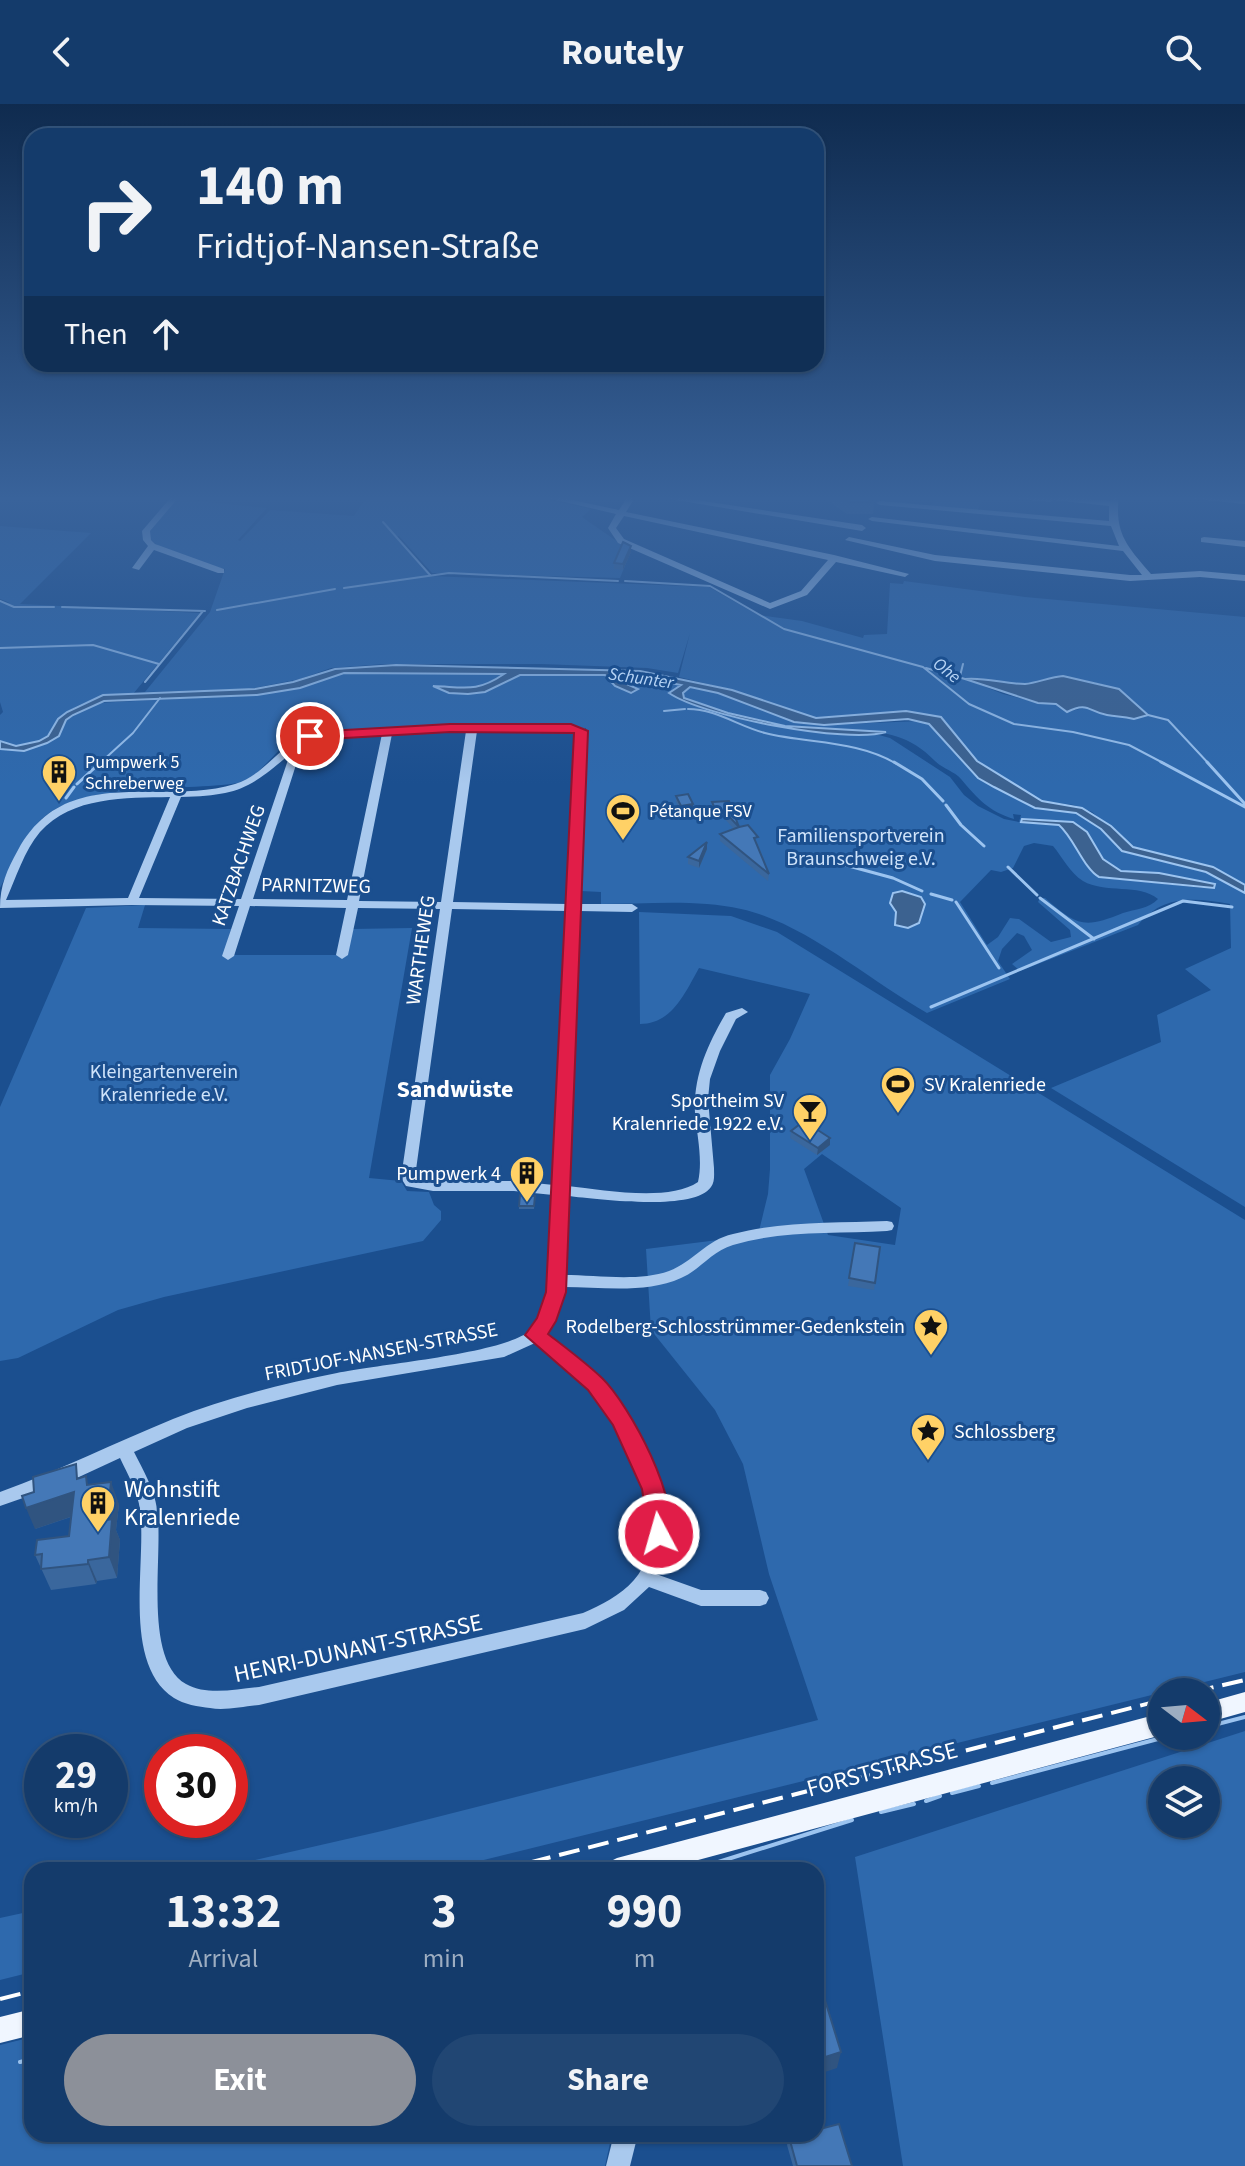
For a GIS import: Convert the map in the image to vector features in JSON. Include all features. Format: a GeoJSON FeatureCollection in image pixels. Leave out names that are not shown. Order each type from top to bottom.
{"type":"FeatureCollection","features":[{"type":"Feature","properties":{"kind":"main road"},"geometry":{"type":"LineString","coordinates":[[1220,1709],[1245,1702]]}},
{"type":"Feature","properties":{"kind":"main road","name":"FORSTSTRASSE"},"geometry":{"type":"LineString","coordinates":[[649,1862],[1148,1728]]}},
{"type":"Feature","properties":{"kind":"main road"},"geometry":{"type":"LineString","coordinates":[[0,2030],[24,2024]]}},
{"type":"Feature","properties":{"kind":"street"},"geometry":{"type":"LineString","coordinates":[[742,592],[783,613]]}},
{"type":"Feature","properties":{"kind":"street"},"geometry":{"type":"LineString","coordinates":[[770,606],[805,592]]}},
{"type":"Feature","properties":{"kind":"street"},"geometry":{"type":"LineString","coordinates":[[0,902],[34,833],[49,818],[70,806],[91,801],[225,790],[247,784],[299,741],[320,735],[472,727],[571,728],[582,733],[556,1281],[550,1312],[536,1335]]}},
{"type":"Feature","properties":{"kind":"street","name":"WARTHEWEG"},"geometry":{"type":"LineString","coordinates":[[472,727],[408,1178],[420,1185],[517,1186],[561,1193]]}},
{"type":"Feature","properties":{"kind":"street"},"geometry":{"type":"LineString","coordinates":[[342,955],[388,730]]}},
{"type":"Feature","properties":{"kind":"street","name":"KATZBACHWEG"},"geometry":{"type":"LineString","coordinates":[[228,956],[299,741]]}},
{"type":"Feature","properties":{"kind":"street"},"geometry":{"type":"LineString","coordinates":[[132,901],[177,793]]}},
{"type":"Feature","properties":{"kind":"street","name":"PARNITZWEG"},"geometry":{"type":"LineString","coordinates":[[0,902],[632,908]]}},
{"type":"Feature","properties":{"kind":"street"},"geometry":{"type":"LineString","coordinates":[[561,1193],[676,1196],[703,1188],[708,1175],[701,1117],[704,1080],[710,1058],[731,1016],[742,1012]]}},
{"type":"Feature","properties":{"kind":"street"},"geometry":{"type":"LineString","coordinates":[[556,1281],[654,1279],[686,1270],[714,1248],[730,1240],[810,1230],[887,1226]]}},
{"type":"Feature","properties":{"kind":"street","name":"FRIDTJOF-NANSEN-STRASSE"},"geometry":{"type":"LineString","coordinates":[[0,1499],[60,1478],[181,1423],[282,1391],[495,1354],[536,1335]]}},
{"type":"Feature","properties":{"kind":"street","name":"HENRI-DUNANT-STRASSE"},"geometry":{"type":"LineString","coordinates":[[124,1448],[143,1488],[149,1511],[150,1634],[155,1659],[173,1687],[206,1701],[242,1700],[585,1621],[616,1606],[646,1578],[658,1548],[653,1489],[621,1418],[595,1384],[536,1335]]}},
{"type":"Feature","properties":{"kind":"street"},"geometry":{"type":"LineString","coordinates":[[646,1578],[701,1598],[760,1598]]}},
{"type":"Feature","properties":{"kind":"street"},"geometry":{"type":"LineString","coordinates":[[618,2166],[624,2142]]}},
{"type":"Feature","properties":{"kind":"green space"},"geometry":{"type":"Polygon","coordinates":[[[0,592],[32,592],[20,604],[200,613],[133,694],[106,696],[83,703],[64,714],[41,741],[13,745],[0,741],[0,715],[3,712],[0,702],[0,602],[10,603],[0,599],[0,592]]]}},
{"type":"Feature","properties":{"kind":"green space"},"geometry":{"type":"Polygon","coordinates":[[[217,592],[718,592],[758,615],[802,621],[863,638],[864,635],[887,634],[889,592],[989,592],[1245,617],[1245,885],[1213,867],[1133,847],[1092,812],[1074,805],[1042,801],[977,761],[941,717],[906,711],[816,718],[732,690],[679,677],[690,633],[678,673],[647,668],[541,664],[384,664],[331,668],[300,679],[249,689],[145,692],[210,612],[217,592]],[[1063,676],[1025,684],[966,679],[1003,694],[1056,704],[1071,711],[1088,707],[1109,716],[1121,714],[1128,718],[1146,715],[1106,685],[1063,676]]]}},
{"type":"Feature","properties":{"kind":"green space","name":"Familiensportverein Braunschweig e.V."},"geometry":{"type":"Polygon","coordinates":[[[344,673],[629,675],[718,693],[794,722],[824,725],[919,721],[929,724],[978,777],[994,787],[1035,808],[1076,813],[1101,829],[1122,851],[1206,872],[1245,893],[1245,1207],[1051,1088],[1161,1042],[1157,1015],[1211,990],[1185,969],[1231,948],[1230,904],[1204,900],[1169,903],[1138,925],[1020,971],[1012,964],[1032,950],[1024,936],[1017,933],[1002,949],[998,961],[1010,979],[927,1013],[837,954],[765,916],[707,904],[601,904],[601,892],[581,891],[586,728],[433,725],[315,732],[292,737],[254,776],[238,783],[103,794],[76,800],[54,810],[31,831],[0,888],[0,749],[24,751],[47,743],[59,736],[66,720],[96,703],[257,695],[300,688],[344,673]],[[822,732],[875,734],[890,738],[950,777],[964,795],[978,806],[1004,819],[1019,822],[1021,815],[1013,814],[1014,819],[990,808],[958,776],[907,740],[875,732],[822,732]],[[1059,825],[1099,877],[1202,888],[1215,885],[1159,873],[1121,871],[1103,858],[1097,847],[1059,825]],[[1034,843],[1024,846],[1013,868],[1001,872],[991,870],[960,902],[987,945],[998,937],[1010,918],[1019,919],[1051,942],[1071,937],[1070,930],[1038,902],[1040,898],[1045,898],[1073,919],[1090,923],[1146,907],[1158,899],[1141,891],[1092,885],[1074,874],[1053,846],[1034,843]]]}},
{"type":"Feature","properties":{"kind":"green space","name":"Kleingartenverein Kralenriede e.V."},"geometry":{"type":"Polygon","coordinates":[[[145,905],[138,928],[231,929],[224,955],[348,955],[352,929],[412,928],[369,1178],[401,1181],[407,1191],[429,1192],[434,1205],[441,1211],[441,1220],[423,1241],[164,1297],[118,1310],[18,1358],[0,1361],[0,1107],[86,908],[145,905]]]}},
{"type":"Feature","properties":{"kind":"green space"},"geometry":{"type":"Polygon","coordinates":[[[639,912],[731,916],[777,932],[1245,1220],[1245,1672],[1220,1678],[1148,1678],[1148,1696],[475,1862],[247,1862],[382,1831],[818,1720],[769,1574],[743,1464],[715,1410],[651,1330],[646,1249],[758,1235],[768,1194],[770,1169],[770,1075],[810,994],[699,968],[683,997],[661,1019],[640,1024],[639,912]],[[822,1154],[804,1169],[828,1235],[895,1245],[901,1208],[822,1154]]]}},
{"type":"Feature","properties":{"kind":"green space"},"geometry":{"type":"Polygon","coordinates":[[[1245,1731],[1245,2166],[903,2166],[855,1857],[1186,1750],[1220,1750],[1220,1739],[1245,1731]]]}},
{"type":"Feature","properties":{"kind":"green space"},"geometry":{"type":"Polygon","coordinates":[[[24,1913],[24,1974],[0,1980],[0,1918],[24,1913]]]}},
{"type":"Feature","properties":{"kind":"green space"},"geometry":{"type":"Polygon","coordinates":[[[24,2039],[24,2142],[610,2142],[605,2166],[0,2166],[0,2045],[24,2039]]]}},
{"type":"Feature","properties":{"kind":"shaded area"},"geometry":{"type":"Polygon","coordinates":[[[396,665],[640,671],[732,690],[816,718],[906,711],[941,717],[977,761],[1042,801],[1082,808],[1111,826],[1133,847],[1213,867],[1245,885],[1245,893],[1206,872],[1122,851],[1101,829],[1076,813],[1035,808],[994,787],[978,778],[929,724],[908,719],[824,725],[794,722],[718,693],[690,687],[683,693],[684,698],[728,713],[785,726],[886,732],[841,734],[776,726],[712,711],[669,693],[681,685],[629,675],[620,681],[638,689],[631,693],[615,686],[605,675],[520,675],[485,692],[468,694],[449,693],[433,686],[477,686],[504,674],[344,673],[300,688],[257,695],[104,701],[66,720],[59,736],[47,743],[24,751],[0,749],[0,741],[16,746],[39,741],[48,736],[58,719],[67,712],[103,695],[255,689],[293,682],[335,669],[396,665]]]}},
{"type":"Feature","properties":{"kind":"shaded area"},"geometry":{"type":"Polygon","coordinates":[[[1063,676],[1119,689],[1148,715],[1134,719],[1107,715],[1084,707],[1067,712],[1056,704],[1038,703],[965,679],[1025,684],[1063,676]]]}},
{"type":"Feature","properties":{"kind":"shaded area"},"geometry":{"type":"Polygon","coordinates":[[[1022,819],[1073,822],[1087,832],[1103,859],[1121,871],[1159,873],[1215,884],[1214,888],[1099,877],[1059,825],[1021,822],[1022,819]]]}},
{"type":"Feature","properties":{"kind":"shaded area"},"geometry":{"type":"Polygon","coordinates":[[[902,891],[921,897],[925,904],[919,923],[908,928],[895,925],[896,912],[890,903],[893,893],[902,891]]]}},
{"type":"Feature","properties":{"kind":"building"},"geometry":{"type":"Polygon","coordinates":[[[688,794],[693,804],[681,806],[676,796],[688,794]]]}},
{"type":"Feature","properties":{"kind":"building"},"geometry":{"type":"Polygon","coordinates":[[[729,801],[739,827],[724,811],[716,811],[712,802],[729,801]]]}},
{"type":"Feature","properties":{"kind":"building"},"geometry":{"type":"Polygon","coordinates":[[[748,825],[758,837],[754,838],[769,874],[720,834],[748,825]]]}},
{"type":"Feature","properties":{"kind":"building"},"geometry":{"type":"Polygon","coordinates":[[[707,842],[699,861],[688,857],[707,842]]]}},
{"type":"Feature","properties":{"kind":"building"},"geometry":{"type":"Polygon","coordinates":[[[804,1121],[830,1138],[818,1148],[791,1131],[804,1121]]]}},
{"type":"Feature","properties":{"kind":"building","name":"Pumpwerk 4"},"geometry":{"type":"Polygon","coordinates":[[[520,1195],[535,1196],[534,1206],[519,1206],[520,1195]]]}},
{"type":"Feature","properties":{"kind":"building"},"geometry":{"type":"Polygon","coordinates":[[[855,1243],[880,1247],[875,1283],[849,1278],[855,1243]]]}},
{"type":"Feature","properties":{"kind":"building"},"geometry":{"type":"Polygon","coordinates":[[[76,1464],[77,1479],[86,1476],[87,1485],[111,1482],[107,1520],[112,1519],[109,1557],[88,1560],[88,1564],[41,1569],[42,1554],[35,1555],[37,1540],[69,1536],[74,1492],[26,1508],[22,1496],[34,1492],[33,1477],[76,1464]]]}},
{"type":"Feature","properties":{"kind":"building"},"geometry":{"type":"Polygon","coordinates":[[[824,1997],[841,2052],[824,2057],[824,1997]]]}},
{"type":"Feature","properties":{"kind":"building"},"geometry":{"type":"Polygon","coordinates":[[[839,2124],[852,2166],[797,2166],[790,2142],[824,2142],[824,2128],[839,2124]]]}},
{"type":"Feature","properties":{"kind":"waterway","name":"Ohe"},"geometry":{"type":"LineString","coordinates":[[217,610],[317,592]]}},
{"type":"Feature","properties":{"kind":"waterway","name":"Ohe"},"geometry":{"type":"LineString","coordinates":[[721,592],[784,629],[923,667],[969,704],[1014,724],[1073,732],[1129,745],[1165,764]]}},
{"type":"Feature","properties":{"kind":"waterway","name":"Ohe"},"geometry":{"type":"LineString","coordinates":[[0,601],[14,607],[54,607]]}},
{"type":"Feature","properties":{"kind":"waterway","name":"Ohe"},"geometry":{"type":"LineString","coordinates":[[62,607],[205,611]]}},
{"type":"Feature","properties":{"kind":"waterway"},"geometry":{"type":"LineString","coordinates":[[145,682],[203,611]]}},
{"type":"Feature","properties":{"kind":"waterway"},"geometry":{"type":"LineString","coordinates":[[0,648],[93,645],[159,664]]}},
{"type":"Feature","properties":{"kind":"waterway"},"geometry":{"type":"LineString","coordinates":[[960,676],[963,664]]}},
{"type":"Feature","properties":{"kind":"waterway"},"geometry":{"type":"LineString","coordinates":[[926,668],[965,679]]}},
{"type":"Feature","properties":{"kind":"waterway"},"geometry":{"type":"LineString","coordinates":[[99,764],[133,733],[160,698]]}},
{"type":"Feature","properties":{"kind":"waterway"},"geometry":{"type":"LineString","coordinates":[[664,711],[685,709]]}},
{"type":"Feature","properties":{"kind":"waterway"},"geometry":{"type":"LineString","coordinates":[[688,709],[718,715],[765,733],[866,751],[897,764]]}},
{"type":"Feature","properties":{"kind":"waterway"},"geometry":{"type":"LineString","coordinates":[[1148,715],[1168,720],[1209,764]]}},
{"type":"Feature","properties":{"kind":"waterway"},"geometry":{"type":"LineString","coordinates":[[77,784],[101,762]]}},
{"type":"Feature","properties":{"kind":"waterway"},"geometry":{"type":"LineString","coordinates":[[894,762],[922,779],[943,801]]}},
{"type":"Feature","properties":{"kind":"waterway","name":"Ohe"},"geometry":{"type":"LineString","coordinates":[[1161,762],[1245,807]]}},
{"type":"Feature","properties":{"kind":"waterway"},"geometry":{"type":"LineString","coordinates":[[1207,762],[1245,804]]}},
{"type":"Feature","properties":{"kind":"waterway"},"geometry":{"type":"LineString","coordinates":[[66,798],[74,787]]}},
{"type":"Feature","properties":{"kind":"waterway"},"geometry":{"type":"LineString","coordinates":[[946,805],[961,825],[984,846]]}},
{"type":"Feature","properties":{"kind":"waterway"},"geometry":{"type":"LineString","coordinates":[[828,865],[841,865]]}},
{"type":"Feature","properties":{"kind":"waterway"},"geometry":{"type":"LineString","coordinates":[[845,865],[893,878],[922,891]]}},
{"type":"Feature","properties":{"kind":"waterway"},"geometry":{"type":"LineString","coordinates":[[1008,867],[1037,895]]}},
{"type":"Feature","properties":{"kind":"waterway"},"geometry":{"type":"LineString","coordinates":[[931,894],[952,900]]}},
{"type":"Feature","properties":{"kind":"waterway"},"geometry":{"type":"LineString","coordinates":[[1040,898],[1094,939]]}},
{"type":"Feature","properties":{"kind":"waterway"},"geometry":{"type":"LineString","coordinates":[[1094,939],[1183,901],[1232,907]]}},
{"type":"Feature","properties":{"kind":"waterway"},"geometry":{"type":"LineString","coordinates":[[956,902],[999,968]]}},
{"type":"Feature","properties":{"kind":"waterway"},"geometry":{"type":"LineString","coordinates":[[931,1007],[1094,939]]}},
{"type":"Feature","properties":{"kind":"waterway"},"geometry":{"type":"LineString","coordinates":[[1220,1723],[1245,1717]]}},
{"type":"Feature","properties":{"kind":"waterway"},"geometry":{"type":"LineString","coordinates":[[992,1783],[1148,1742]]}},
{"type":"Feature","properties":{"kind":"waterway"},"geometry":{"type":"LineString","coordinates":[[952,1793],[979,1786]]}},
{"type":"Feature","properties":{"kind":"waterway"},"geometry":{"type":"LineString","coordinates":[[926,1801],[940,1796]]}},
{"type":"Feature","properties":{"kind":"waterway"},"geometry":{"type":"LineString","coordinates":[[881,1812],[914,1804]]}},
{"type":"Feature","properties":{"kind":"waterway"},"geometry":{"type":"LineString","coordinates":[[718,1862],[852,1820]]}},
{"type":"Feature","properties":{"kind":"waterway"},"geometry":{"type":"LineString","coordinates":[[20,2062],[24,2061]]}},
{"type":"Feature","properties":{"kind":"railway"},"geometry":{"type":"LineString","coordinates":[[1220,1686],[1245,1680]]}},
{"type":"Feature","properties":{"kind":"railway"},"geometry":{"type":"LineString","coordinates":[[532,1862],[1148,1704]]}},
{"type":"Feature","properties":{"kind":"railway"},"geometry":{"type":"LineString","coordinates":[[0,1999],[24,1993]]}},
{"type":"Feature","properties":{"kind":"place","name":"Pumpwerk 5 Schreberweg"},"geometry":{"type":"Point","coordinates":[59,803]}},
{"type":"Feature","properties":{"kind":"place","name":"Pétanque FSV"},"geometry":{"type":"Point","coordinates":[623,842]}},
{"type":"Feature","properties":{"kind":"place","name":"SV Kralenriede"},"geometry":{"type":"Point","coordinates":[898,1115]}},
{"type":"Feature","properties":{"kind":"place","name":"Sportheim SV Kralenriede 1922 e.V."},"geometry":{"type":"Point","coordinates":[810,1142]}},
{"type":"Feature","properties":{"kind":"place","name":"Pumpwerk 4"},"geometry":{"type":"Point","coordinates":[527,1204]}},
{"type":"Feature","properties":{"kind":"place","name":"Rodelberg-Schlosstrümmer-Gedenkstein"},"geometry":{"type":"Point","coordinates":[931,1357]}},
{"type":"Feature","properties":{"kind":"place","name":"Schlossberg"},"geometry":{"type":"Point","coordinates":[928,1462]}},
{"type":"Feature","properties":{"kind":"place","name":"Wohnstift Kralenriede"},"geometry":{"type":"Point","coordinates":[98,1534]}},
{"type":"Feature","properties":{"kind":"district","name":"Sandwüste"},"geometry":{"type":"Point","coordinates":[455,1089]}},
{"type":"Feature","properties":{"kind":"route"},"geometry":{"type":"LineString","coordinates":[[310,736],[450,728],[576,728],[582,733],[556,1292],[546,1321],[536,1335],[595,1384],[621,1418],[648,1473],[659,1534]]}},
{"type":"Feature","properties":{"kind":"water label","name":"Schunter"},"geometry":{"type":"Point","coordinates":[641,678]}}]}
